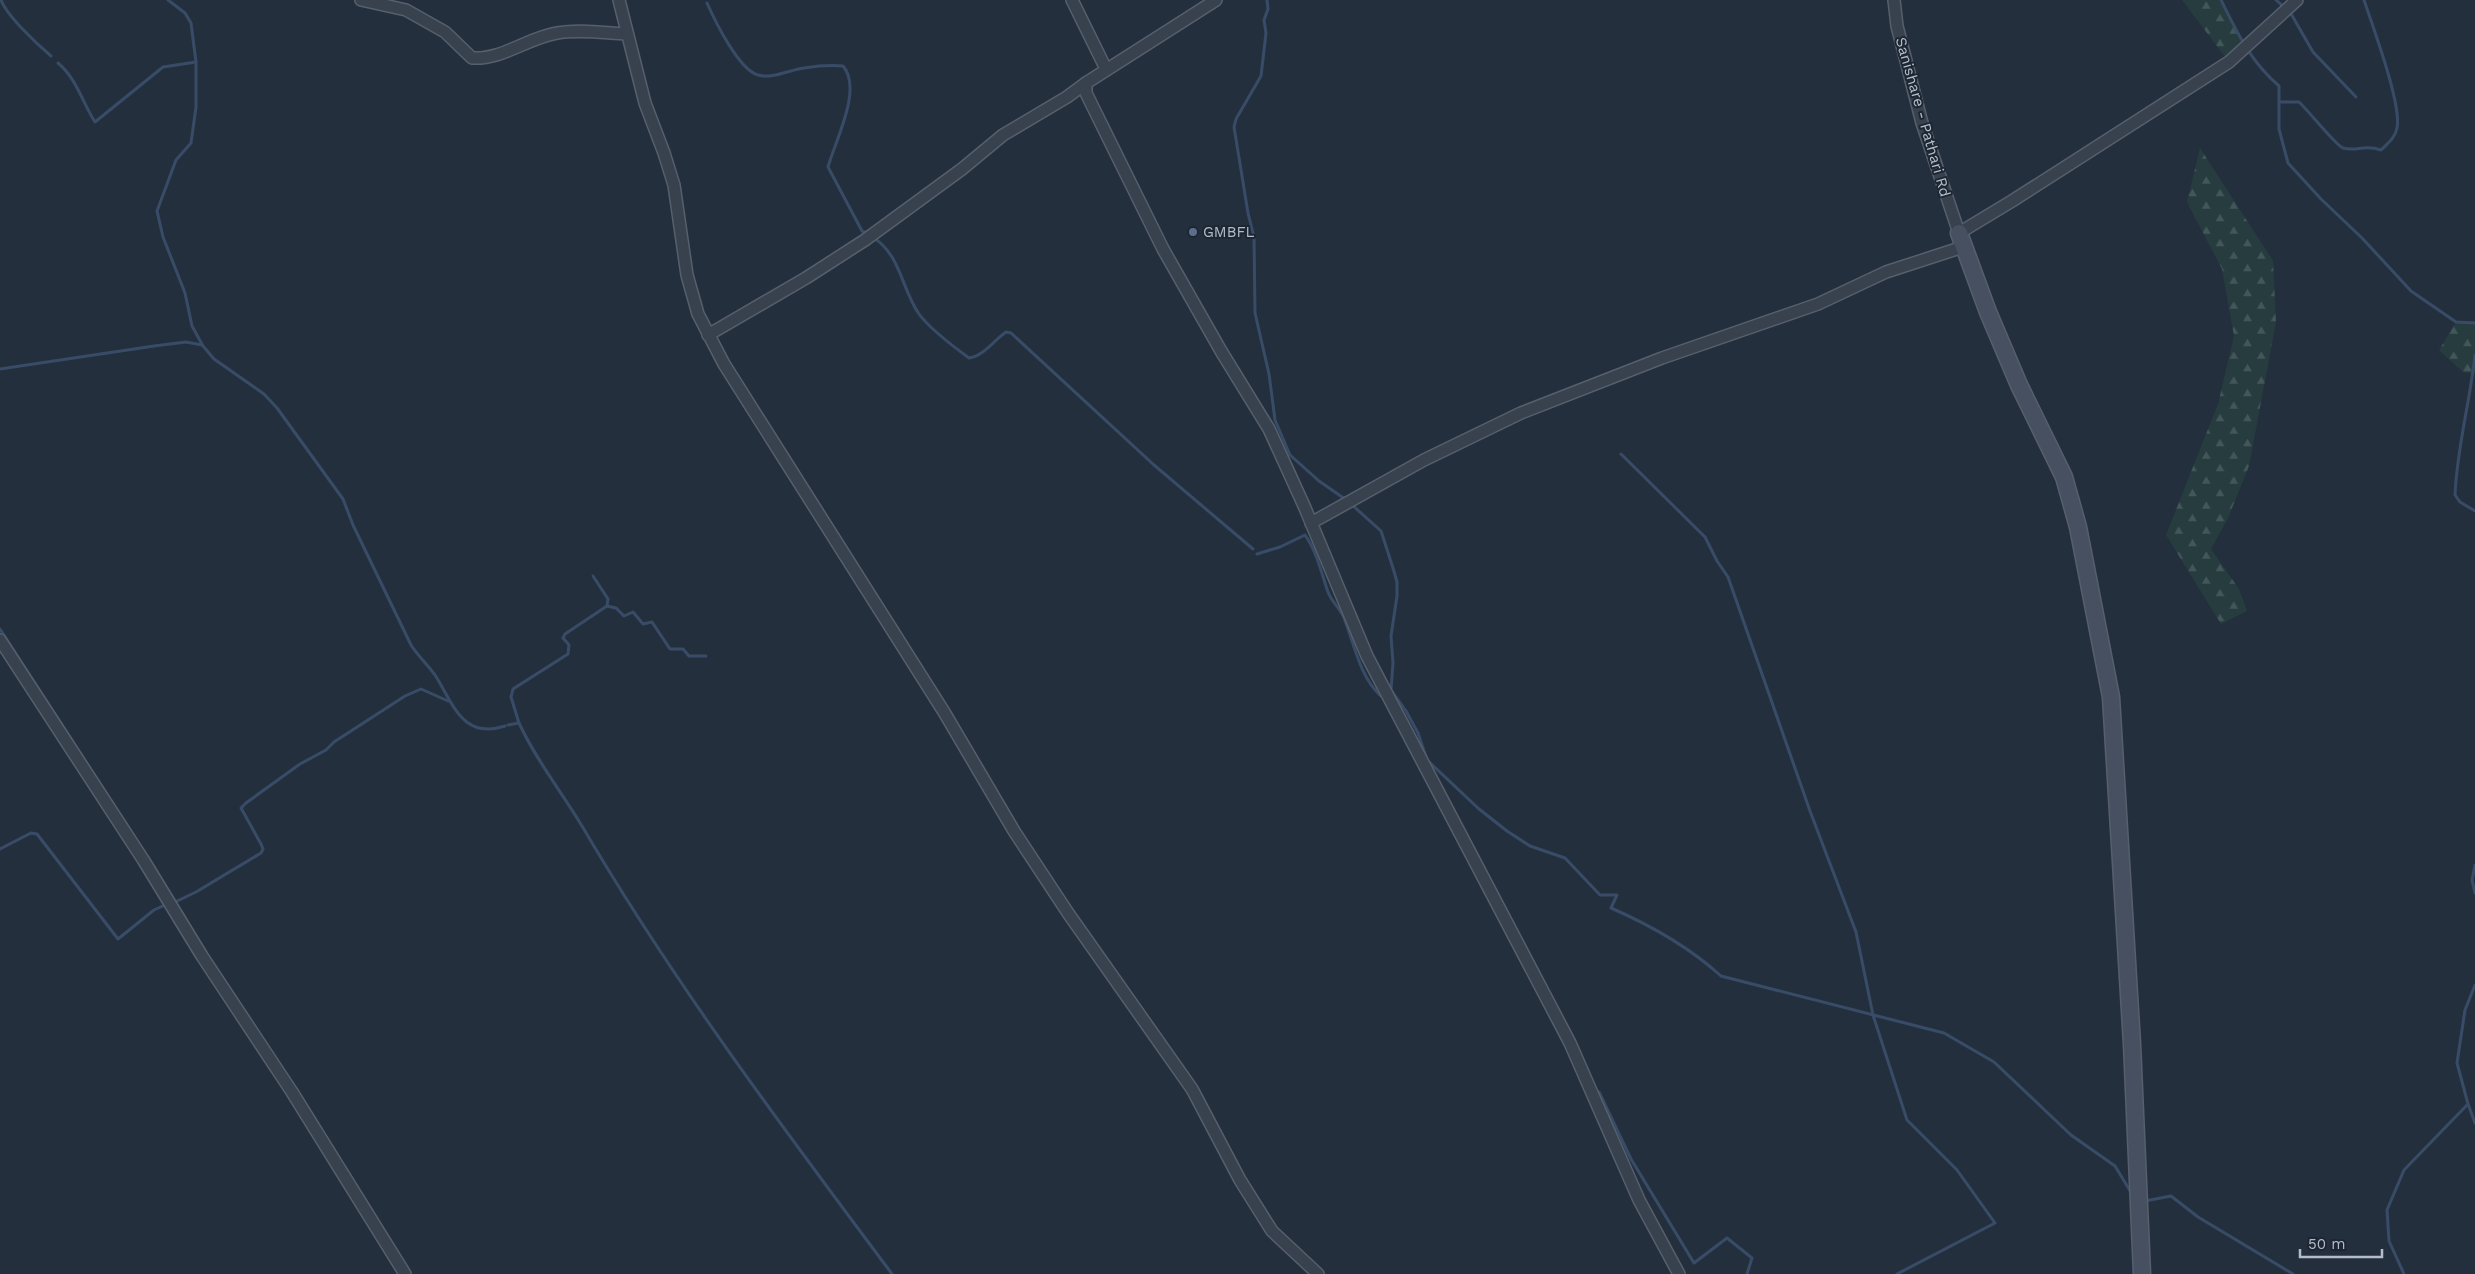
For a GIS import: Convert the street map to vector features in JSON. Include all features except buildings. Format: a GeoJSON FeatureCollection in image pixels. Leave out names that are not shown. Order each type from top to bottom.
{"type":"FeatureCollection","features":[{"type":"Feature","properties":{"kind":"street"},"geometry":{"type":"LineString","coordinates":[[361,0],[406,10],[445,32],[472,58],[497,55],[529,41],[557,33],[627,34]]}},
{"type":"Feature","properties":{"kind":"street"},"geometry":{"type":"LineString","coordinates":[[619,0],[645,103],[674,185],[687,275],[698,314],[708,335],[791,472],[944,712],[1014,831],[1068,913],[1192,1090],[1240,1180],[1272,1231],[1318,1274]]}},
{"type":"Feature","properties":{"kind":"street"},"geometry":{"type":"LineString","coordinates":[[1072,0],[1106,69]]}},
{"type":"Feature","properties":{"kind":"street"},"geometry":{"type":"LineString","coordinates":[[708,335],[806,278],[865,240],[962,169],[1003,135],[1067,97],[1106,69],[1216,0]]}},
{"type":"Feature","properties":{"kind":"street","name":"Sanishare - Pathari Rd"},"geometry":{"type":"LineString","coordinates":[[1894,0],[1897,26],[1922,123],[1961,240]]}},
{"type":"Feature","properties":{"kind":"street"},"geometry":{"type":"LineString","coordinates":[[1311,523],[1424,460],[1521,413],[1662,358],[1818,304],[1961,240],[2012,202],[2229,62],[2297,0]]}},
{"type":"Feature","properties":{"kind":"street"},"geometry":{"type":"LineString","coordinates":[[1086,84],[1086,93],[1163,249],[1221,351],[1269,429],[1367,656],[1570,1043],[1639,1200],[1679,1274]]}},
{"type":"Feature","properties":{"kind":"street"},"geometry":{"type":"LineString","coordinates":[[1961,240],[2019,385],[2064,476],[2078,527],[2111,697],[2132,1044],[2142,1274]]}},
{"type":"Feature","properties":{"kind":"street"},"geometry":{"type":"LineString","coordinates":[[0,640],[144,861],[202,956],[292,1092],[405,1274]]}},
{"type":"Feature","properties":{"kind":"green space"},"geometry":{"type":"Polygon","coordinates":[[[2182,0],[2221,0],[2245,46],[2229,62],[2182,0]]]}},
{"type":"Feature","properties":{"kind":"green space"},"geometry":{"type":"Polygon","coordinates":[[[2200,148],[2273,261],[2276,322],[2249,466],[2228,518],[2211,549],[2239,589],[2247,611],[2221,624],[2166,535],[2218,404],[2234,336],[2222,269],[2187,202],[2200,148]]]}},
{"type":"Feature","properties":{"kind":"green space"},"geometry":{"type":"Polygon","coordinates":[[[2456,322],[2475,323],[2475,374],[2463,372],[2439,350],[2456,322]]]}},
{"type":"Feature","properties":{"kind":"waterway"},"geometry":{"type":"LineString","coordinates":[[1,0],[16,22],[51,56]]}},
{"type":"Feature","properties":{"kind":"waterway"},"geometry":{"type":"LineString","coordinates":[[168,0],[185,13],[191,23],[196,62],[196,107],[191,143],[176,160],[157,211],[163,237],[185,293],[192,326],[203,346],[214,359],[264,394],[277,408],[343,499],[353,525],[411,645],[435,675],[461,716],[478,728],[490,729],[505,726]]}},
{"type":"Feature","properties":{"kind":"waterway"},"geometry":{"type":"LineString","coordinates":[[1267,0],[1268,9],[1264,20],[1266,33],[1261,76],[1236,119],[1234,127],[1248,213],[1254,237],[1255,313],[1269,374],[1275,420],[1290,455],[1319,481],[1345,499]]}},
{"type":"Feature","properties":{"kind":"waterway"},"geometry":{"type":"LineString","coordinates":[[2221,0],[2252,57],[2279,86],[2279,129],[2288,163],[2411,291],[2456,322],[2475,323]]}},
{"type":"Feature","properties":{"kind":"waterway"},"geometry":{"type":"LineString","coordinates":[[2276,0],[2285,8]]}},
{"type":"Feature","properties":{"kind":"waterway"},"geometry":{"type":"LineString","coordinates":[[2279,102],[2299,102],[2334,141],[2343,148],[2375,148],[2381,150],[2391,140],[2397,128],[2395,102],[2386,66],[2364,0]]}},
{"type":"Feature","properties":{"kind":"waterway"},"geometry":{"type":"LineString","coordinates":[[707,3],[728,44],[743,64],[758,75],[775,75],[814,67],[843,66],[848,76],[850,88],[849,101],[828,167],[862,231],[867,233]]}},
{"type":"Feature","properties":{"kind":"waterway"},"geometry":{"type":"LineString","coordinates":[[2290,12],[2313,52],[2356,97]]}},
{"type":"Feature","properties":{"kind":"waterway"},"geometry":{"type":"LineString","coordinates":[[58,63],[75,83],[95,122],[163,67],[196,62]]}},
{"type":"Feature","properties":{"kind":"waterway"},"geometry":{"type":"LineString","coordinates":[[874,238],[883,245],[896,264],[913,305],[919,314],[942,338],[969,358],[984,351],[1006,332],[1011,333],[1154,465],[1253,549]]}},
{"type":"Feature","properties":{"kind":"waterway"},"geometry":{"type":"LineString","coordinates":[[0,369],[186,342],[202,345]]}},
{"type":"Feature","properties":{"kind":"waterway"},"geometry":{"type":"LineString","coordinates":[[2475,355],[2458,459],[2455,495],[2460,502],[2475,511]]}},
{"type":"Feature","properties":{"kind":"waterway"},"geometry":{"type":"LineString","coordinates":[[1621,454],[1705,537],[1717,561],[1728,577],[1810,811],[1856,932],[1873,1015],[1907,1120],[1957,1170],[1995,1223],[1897,1274]]}},
{"type":"Feature","properties":{"kind":"waterway"},"geometry":{"type":"LineString","coordinates":[[1351,504],[1381,531],[1397,582],[1397,596],[1391,636],[1393,663],[1391,690],[1406,711],[1418,733],[1427,760],[1479,809],[1530,846],[1565,858],[1600,895],[1617,895],[1611,908],[1669,938],[1709,965],[1721,976],[1944,1033],[1994,1062],[2071,1135],[2115,1166],[2132,1194]]}},
{"type":"Feature","properties":{"kind":"waterway"},"geometry":{"type":"LineString","coordinates":[[1257,554],[1280,547],[1305,535],[1316,555],[1329,595],[1344,618],[1358,660],[1368,680],[1381,696]]}},
{"type":"Feature","properties":{"kind":"waterway"},"geometry":{"type":"LineString","coordinates":[[593,576],[608,599],[607,606]]}},
{"type":"Feature","properties":{"kind":"waterway"},"geometry":{"type":"LineString","coordinates":[[519,723],[511,697],[513,689],[568,654],[569,645],[563,638],[565,634],[607,606],[616,608],[624,616],[633,612],[643,624],[652,622],[670,649],[683,649],[689,656],[706,656]]}},
{"type":"Feature","properties":{"kind":"waterway"},"geometry":{"type":"LineString","coordinates":[[0,629],[157,872]]}},
{"type":"Feature","properties":{"kind":"waterway"},"geometry":{"type":"LineString","coordinates":[[173,903],[196,892],[261,853],[263,849],[261,844],[241,808],[246,803],[300,764],[326,750],[334,742],[405,696],[421,689],[448,701]]}},
{"type":"Feature","properties":{"kind":"waterway"},"geometry":{"type":"LineString","coordinates":[[508,725],[519,723],[541,763],[654,942],[770,1109],[892,1274]]}},
{"type":"Feature","properties":{"kind":"waterway"},"geometry":{"type":"LineString","coordinates":[[0,849],[31,833],[37,834],[118,939],[154,910],[167,904]]}},
{"type":"Feature","properties":{"kind":"waterway"},"geometry":{"type":"LineString","coordinates":[[2475,865],[2472,880],[2475,893]]}},
{"type":"Feature","properties":{"kind":"waterway"},"geometry":{"type":"LineString","coordinates":[[2404,1274],[2389,1241],[2387,1210],[2404,1170],[2468,1104],[2457,1063],[2465,1010],[2475,985]]}},
{"type":"Feature","properties":{"kind":"waterway"},"geometry":{"type":"LineString","coordinates":[[1599,1092],[1631,1159],[1694,1263],[1727,1238],[1752,1258],[1747,1274]]}},
{"type":"Feature","properties":{"kind":"waterway"},"geometry":{"type":"LineString","coordinates":[[2468,1104],[2475,1123]]}},
{"type":"Feature","properties":{"kind":"waterway"},"geometry":{"type":"LineString","coordinates":[[2145,1201],[2171,1196],[2198,1217],[2293,1274]]}},
{"type":"Feature","properties":{"kind":"place","name":"GMBFL"},"geometry":{"type":"Point","coordinates":[1193,232]}}]}
